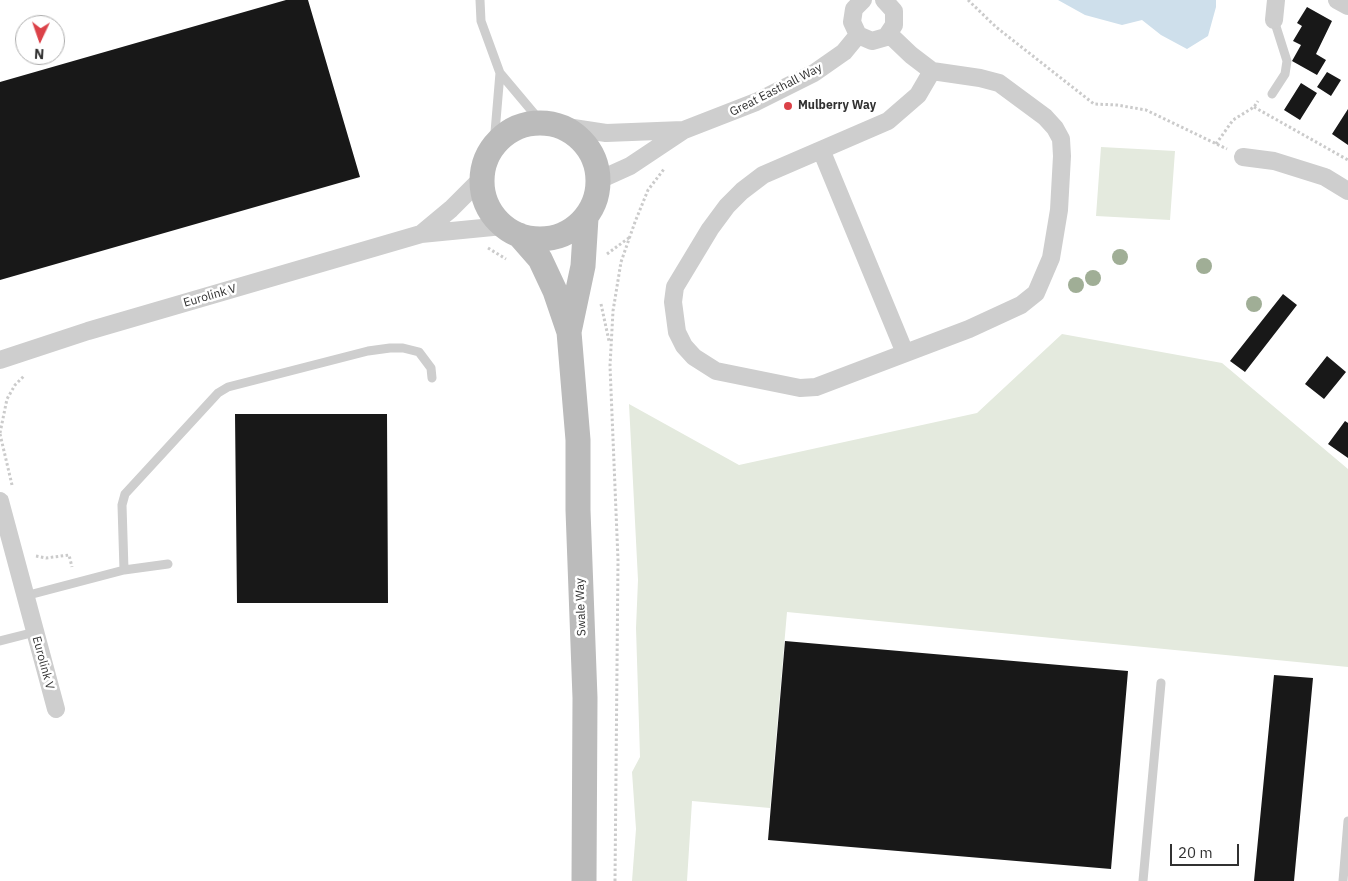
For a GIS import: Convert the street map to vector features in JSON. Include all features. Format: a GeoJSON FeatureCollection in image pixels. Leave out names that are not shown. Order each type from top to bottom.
{"type":"FeatureCollection","features":[{"type":"Feature","properties":{"kind":"street"},"geometry":{"type":"LineString","coordinates":[[859,1],[852,15],[852,22],[858,35],[872,41],[879,40],[889,34],[894,25],[895,18],[890,4],[884,0]]}},
{"type":"Feature","properties":{"kind":"street"},"geometry":{"type":"LineString","coordinates":[[1274,20],[1276,0]]}},
{"type":"Feature","properties":{"kind":"street"},"geometry":{"type":"LineString","coordinates":[[1337,0],[1348,6]]}},
{"type":"Feature","properties":{"kind":"street"},"geometry":{"type":"LineString","coordinates":[[889,34],[911,55],[932,71],[980,78],[999,83],[1045,117],[1055,128],[1061,139],[1062,156],[1059,210],[1051,258],[1036,293],[1021,305],[969,329],[832,383],[816,387],[800,388],[716,371],[694,358],[684,346],[678,332],[673,302],[676,287],[710,229],[727,206],[742,191],[763,176],[822,152],[888,121],[918,95],[932,71]]}},
{"type":"Feature","properties":{"kind":"street","name":"Great Easthall Way"},"geometry":{"type":"LineString","coordinates":[[599,180],[630,166],[684,130],[756,102],[814,73],[844,52],[858,35]]}},
{"type":"Feature","properties":{"kind":"street"},"geometry":{"type":"LineString","coordinates":[[551,124],[576,134],[588,147],[596,163],[599,180],[595,200],[586,218],[572,230],[555,238],[537,239],[511,231],[491,212],[484,196],[482,178],[485,160],[494,144],[508,132],[524,125],[551,124]]}},
{"type":"Feature","properties":{"kind":"street","name":"Great Easthall Way"},"geometry":{"type":"LineString","coordinates":[[551,124],[606,132],[684,130]]}},
{"type":"Feature","properties":{"kind":"street"},"geometry":{"type":"LineString","coordinates":[[822,152],[905,353]]}},
{"type":"Feature","properties":{"kind":"street"},"geometry":{"type":"LineString","coordinates":[[1243,157],[1274,161],[1325,177],[1348,191]]}},
{"type":"Feature","properties":{"kind":"street","name":"Eurolink V"},"geometry":{"type":"LineString","coordinates":[[421,234],[452,209],[482,178]]}},
{"type":"Feature","properties":{"kind":"street","name":"Swale Way"},"geometry":{"type":"LineString","coordinates":[[569,332],[583,266],[586,218]]}},
{"type":"Feature","properties":{"kind":"street","name":"Eurolink V"},"geometry":{"type":"LineString","coordinates":[[0,360],[88,332],[421,234],[511,231]]}},
{"type":"Feature","properties":{"kind":"street","name":"Swale Way"},"geometry":{"type":"LineString","coordinates":[[511,231],[540,260],[555,291],[569,332],[578,440],[578,510],[585,698],[584,881]]}},
{"type":"Feature","properties":{"kind":"street","name":"Eurolink V"},"geometry":{"type":"LineString","coordinates":[[7,497],[25,596],[56,709]]}},
{"type":"Feature","properties":{"kind":"lane"},"geometry":{"type":"LineString","coordinates":[[480,0],[481,21],[500,73],[494,144]]}},
{"type":"Feature","properties":{"kind":"lane"},"geometry":{"type":"LineString","coordinates":[[1268,93],[1285,74],[1287,61],[1274,20]]}},
{"type":"Feature","properties":{"kind":"lane"},"geometry":{"type":"LineString","coordinates":[[500,73],[551,124]]}},
{"type":"Feature","properties":{"kind":"lane"},"geometry":{"type":"LineString","coordinates":[[124,570],[122,505],[125,494],[218,393],[228,387],[368,351],[390,348],[403,348],[419,352],[431,368],[432,378]]}},
{"type":"Feature","properties":{"kind":"lane"},"geometry":{"type":"LineString","coordinates":[[25,596],[124,570],[168,564]]}},
{"type":"Feature","properties":{"kind":"lane"},"geometry":{"type":"LineString","coordinates":[[0,641],[35,632]]}},
{"type":"Feature","properties":{"kind":"lane"},"geometry":{"type":"LineString","coordinates":[[1143,881],[1161,683]]}},
{"type":"Feature","properties":{"kind":"lane"},"geometry":{"type":"LineString","coordinates":[[1343,881],[1348,821]]}},
{"type":"Feature","properties":{"kind":"path"},"geometry":{"type":"LineString","coordinates":[[968,0],[996,27],[1094,104],[1117,104],[1146,110],[1243,157]]}},
{"type":"Feature","properties":{"kind":"path"},"geometry":{"type":"LineString","coordinates":[[1216,144],[1233,120],[1254,108],[1268,93]]}},
{"type":"Feature","properties":{"kind":"path"},"geometry":{"type":"LineString","coordinates":[[1254,108],[1348,160]]}},
{"type":"Feature","properties":{"kind":"path"},"geometry":{"type":"LineString","coordinates":[[615,881],[618,560],[610,366],[613,311],[621,262],[635,222],[648,190],[667,166]]}},
{"type":"Feature","properties":{"kind":"path"},"geometry":{"type":"LineString","coordinates":[[480,247],[487,248],[508,260]]}},
{"type":"Feature","properties":{"kind":"path"},"geometry":{"type":"LineString","coordinates":[[7,497],[0,434],[7,399],[15,385],[32,370]]}},
{"type":"Feature","properties":{"kind":"path"},"geometry":{"type":"LineString","coordinates":[[33,553],[46,558],[69,555],[76,582]]}},
{"type":"Feature","properties":{"kind":"shaded area"},"geometry":{"type":"Polygon","coordinates":[[[1101,147],[1175,151],[1170,220],[1096,216],[1101,147]]]}},
{"type":"Feature","properties":{"kind":"shaded area"},"geometry":{"type":"Polygon","coordinates":[[[1062,334],[1222,363],[1348,469],[1348,667],[787,612],[770,808],[692,801],[687,881],[632,881],[636,829],[632,772],[640,757],[636,628],[638,580],[629,404],[739,465],[977,413],[1062,334]]]}},
{"type":"Feature","properties":{"kind":"water"},"geometry":{"type":"Polygon","coordinates":[[[1058,0],[1216,0],[1216,7],[1208,36],[1187,49],[1161,35],[1142,20],[1122,25],[1085,15],[1058,0]]]}},
{"type":"Feature","properties":{"kind":"building"},"geometry":{"type":"Polygon","coordinates":[[[286,0],[308,0],[360,177],[0,280],[0,82],[65,65],[65,63],[286,0]]]}},
{"type":"Feature","properties":{"kind":"building"},"geometry":{"type":"Polygon","coordinates":[[[1307,7],[1332,21],[1316,54],[1326,60],[1317,75],[1292,61],[1301,45],[1293,41],[1302,26],[1297,23],[1307,7]]]}},
{"type":"Feature","properties":{"kind":"building"},"geometry":{"type":"Polygon","coordinates":[[[1327,72],[1341,80],[1331,96],[1317,87],[1327,72]]]}},
{"type":"Feature","properties":{"kind":"building"},"geometry":{"type":"Polygon","coordinates":[[[1301,83],[1317,93],[1300,120],[1284,110],[1301,83]]]}},
{"type":"Feature","properties":{"kind":"building"},"geometry":{"type":"Polygon","coordinates":[[[1348,109],[1348,145],[1332,134],[1348,109]]]}},
{"type":"Feature","properties":{"kind":"building"},"geometry":{"type":"Polygon","coordinates":[[[1283,294],[1297,305],[1245,372],[1230,361],[1283,294]]]}},
{"type":"Feature","properties":{"kind":"building"},"geometry":{"type":"Polygon","coordinates":[[[1327,356],[1346,372],[1324,399],[1305,384],[1327,356]]]}},
{"type":"Feature","properties":{"kind":"building"},"geometry":{"type":"Polygon","coordinates":[[[235,414],[387,414],[388,603],[237,603],[235,414]]]}},
{"type":"Feature","properties":{"kind":"building"},"geometry":{"type":"Polygon","coordinates":[[[1345,421],[1348,423],[1348,458],[1328,444],[1345,421]]]}},
{"type":"Feature","properties":{"kind":"building"},"geometry":{"type":"Polygon","coordinates":[[[785,641],[1128,671],[1111,869],[768,840],[785,641]]]}},
{"type":"Feature","properties":{"kind":"building"},"geometry":{"type":"Polygon","coordinates":[[[1274,675],[1313,678],[1294,881],[1254,881],[1274,675]]]}},
{"type":"Feature","properties":{"kind":"place","name":"Mulberry Way"},"geometry":{"type":"Point","coordinates":[788,106]}}]}
